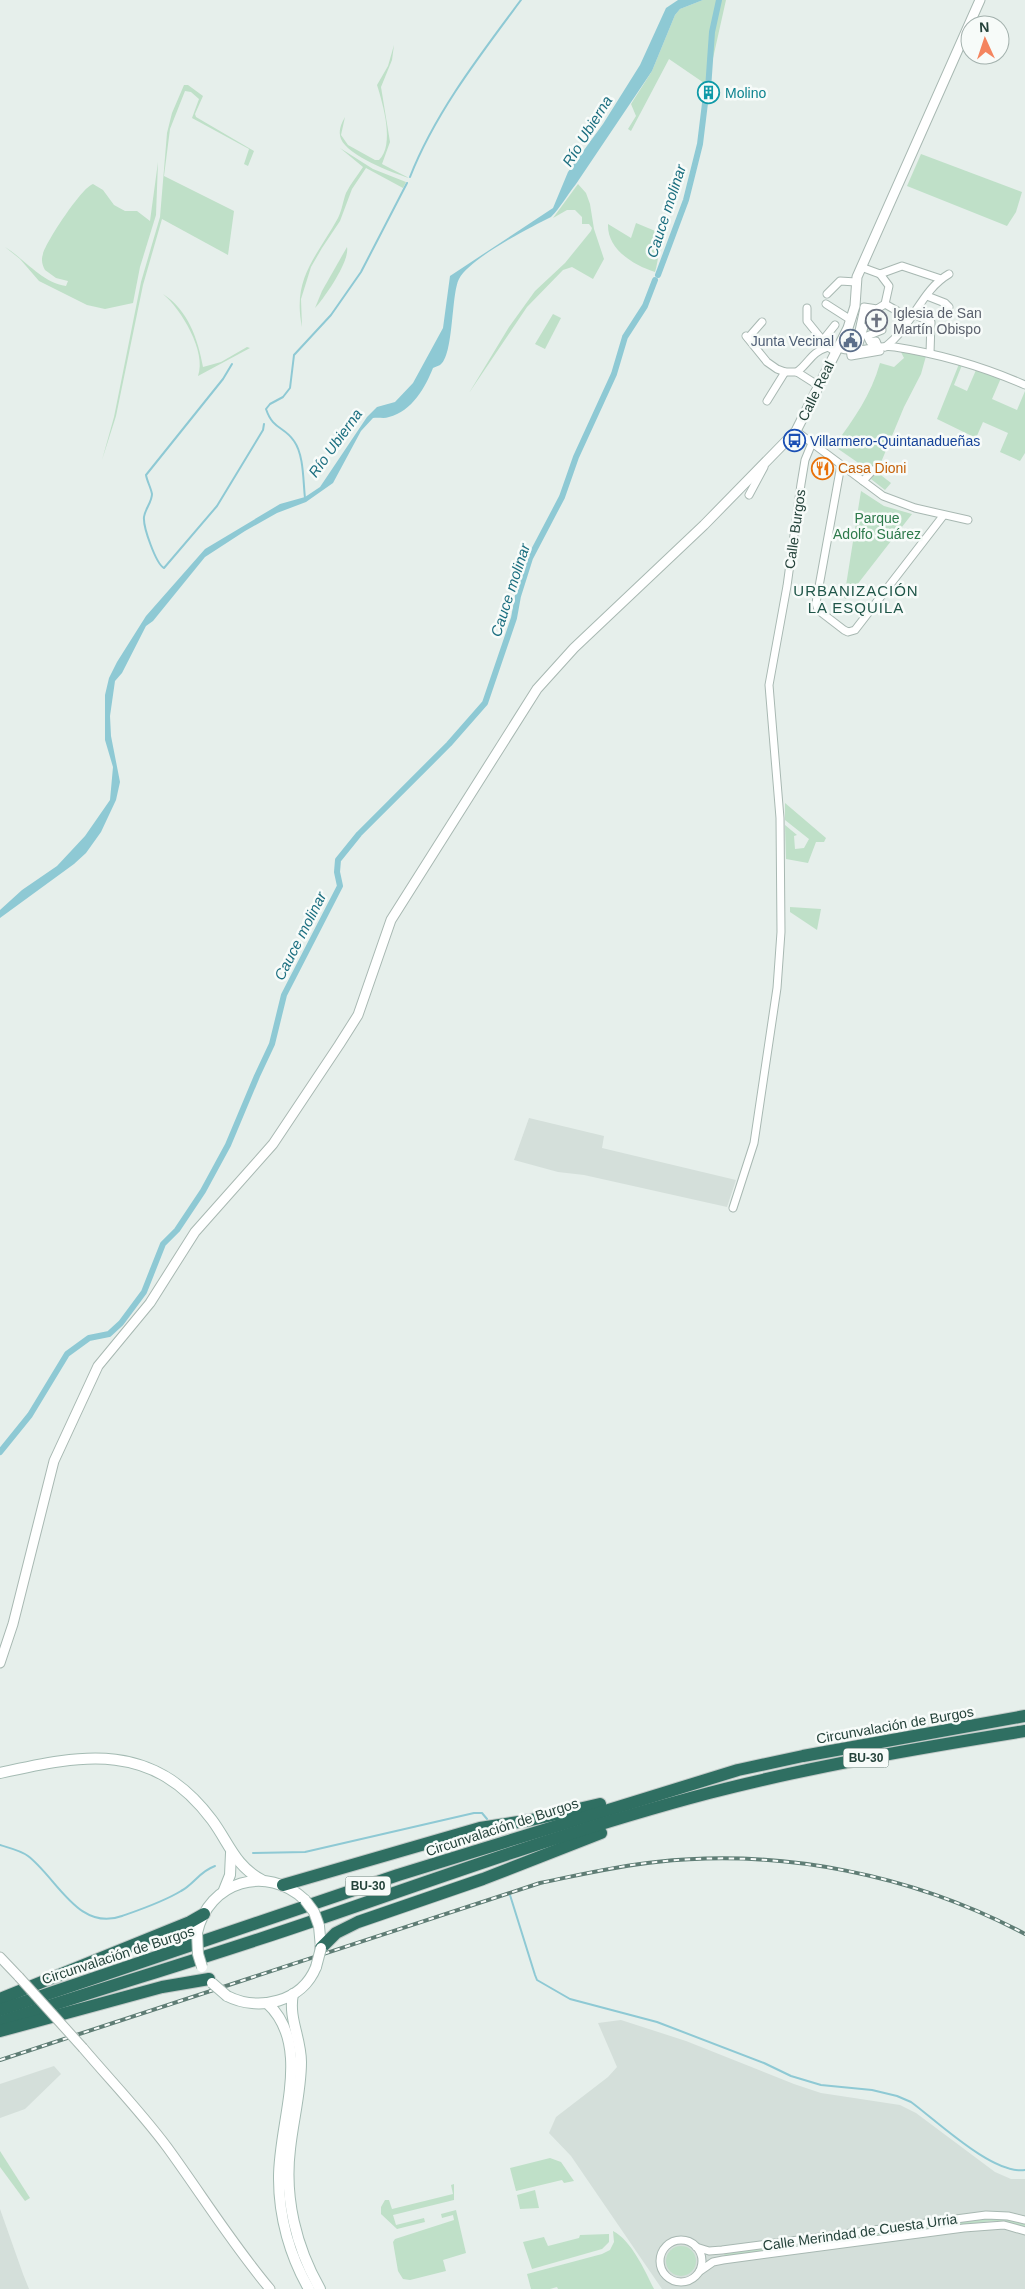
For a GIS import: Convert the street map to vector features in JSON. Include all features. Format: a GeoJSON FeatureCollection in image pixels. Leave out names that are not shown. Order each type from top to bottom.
{"type":"FeatureCollection","features":[{"type":"Feature","properties":{"kind":"highway","name":"Circunvalación de Burgos"},"geometry":{"type":"LineString","coordinates":[[0,2010],[203,1943],[398,1875],[738,1770],[1025,1716]]}},
{"type":"Feature","properties":{"kind":"highway","name":"Circunvalación de Burgos"},"geometry":{"type":"LineString","coordinates":[[0,2022],[313,1921],[509,1853],[709,1793],[904,1750],[1025,1730]]}},
{"type":"Feature","properties":{"kind":"highway"},"geometry":{"type":"LineString","coordinates":[[283,1885],[480,1828],[531,1820],[738,1770]]}},
{"type":"Feature","properties":{"kind":"highway"},"geometry":{"type":"LineString","coordinates":[[321,1948],[336,1933],[358,1922],[483,1879],[709,1793]]}},
{"type":"Feature","properties":{"kind":"highway"},"geometry":{"type":"LineString","coordinates":[[0,1999],[190,1922],[204,1914]]}},
{"type":"Feature","properties":{"kind":"highway"},"geometry":{"type":"LineString","coordinates":[[0,2031],[162,1988],[210,1981]]}},
{"type":"Feature","properties":{"kind":"main road"},"geometry":{"type":"LineString","coordinates":[[0,1773],[82,1758],[125,1760],[146,1767],[166,1777],[188,1793],[203,1808],[243,1868],[262,1880],[283,1885],[305,1900],[314,1912],[319,1926],[321,1948],[316,1967],[309,1980],[293,1994],[282,2000],[267,2003],[247,2003],[227,1996],[210,1981],[202,1967],[198,1954],[197,1933],[204,1914],[224,1890],[242,1882],[262,1880]]}},
{"type":"Feature","properties":{"kind":"main road"},"geometry":{"type":"LineString","coordinates":[[224,1890],[230,1874],[230,1847]]}},
{"type":"Feature","properties":{"kind":"main road"},"geometry":{"type":"LineString","coordinates":[[293,1994],[291,2015],[300,2046],[301,2068],[290,2151],[288,2186],[298,2239],[320,2289]]}},
{"type":"Feature","properties":{"kind":"main road"},"geometry":{"type":"LineString","coordinates":[[267,2003],[278,2013],[284,2024],[290,2047],[290,2082],[280,2150],[278,2182],[283,2219],[290,2247],[309,2289]]}},
{"type":"Feature","properties":{"kind":"street","name":"Calle Real"},"geometry":{"type":"LineString","coordinates":[[0,1663],[12,1630],[54,1462],[98,1366],[150,1303],[196,1232],[273,1144],[339,1045],[360,1009],[391,920],[537,689],[574,648],[687,541],[796,431],[819,386],[834,349],[851,320],[855,304],[856,282],[861,267],[980,0]]}},
{"type":"Feature","properties":{"kind":"street"},"geometry":{"type":"LineString","coordinates":[[880,274],[902,266],[941,279]]}},
{"type":"Feature","properties":{"kind":"street"},"geometry":{"type":"LineString","coordinates":[[855,304],[877,309],[885,304],[889,286],[880,274],[861,267]]}},
{"type":"Feature","properties":{"kind":"street"},"geometry":{"type":"LineString","coordinates":[[867,308],[864,308],[851,356],[880,351],[882,347],[898,337],[915,315],[921,302],[941,279],[949,274]]}},
{"type":"Feature","properties":{"kind":"street"},"geometry":{"type":"LineString","coordinates":[[827,294],[840,282],[856,282]]}},
{"type":"Feature","properties":{"kind":"street"},"geometry":{"type":"LineString","coordinates":[[927,296],[949,306]]}},
{"type":"Feature","properties":{"kind":"street"},"geometry":{"type":"LineString","coordinates":[[826,304],[851,320]]}},
{"type":"Feature","properties":{"kind":"street"},"geometry":{"type":"LineString","coordinates":[[885,304],[899,312]]}},
{"type":"Feature","properties":{"kind":"street"},"geometry":{"type":"LineString","coordinates":[[807,308],[807,321],[823,340],[834,349]]}},
{"type":"Feature","properties":{"kind":"street"},"geometry":{"type":"LineString","coordinates":[[867,308],[870,325],[873,327],[881,324],[882,330],[868,336],[870,342],[876,341],[882,347],[930,354],[983,368],[1025,385]]}},
{"type":"Feature","properties":{"kind":"street"},"geometry":{"type":"LineString","coordinates":[[915,315],[931,322],[930,354]]}},
{"type":"Feature","properties":{"kind":"street"},"geometry":{"type":"LineString","coordinates":[[762,322],[747,337],[767,362],[785,372],[797,372],[819,386]]}},
{"type":"Feature","properties":{"kind":"street"},"geometry":{"type":"LineString","coordinates":[[823,340],[835,325]]}},
{"type":"Feature","properties":{"kind":"street"},"geometry":{"type":"LineString","coordinates":[[797,372],[805,366],[816,351],[834,349],[853,351]]}},
{"type":"Feature","properties":{"kind":"street"},"geometry":{"type":"LineString","coordinates":[[768,401],[785,372]]}},
{"type":"Feature","properties":{"kind":"street"},"geometry":{"type":"LineString","coordinates":[[796,431],[883,496],[896,502],[943,516],[968,520]]}},
{"type":"Feature","properties":{"kind":"street","name":"Calle Burgos"},"geometry":{"type":"LineString","coordinates":[[732,1208],[758,1125],[777,988],[781,932],[780,818],[769,685],[787,586],[805,460],[812,443]]}},
{"type":"Feature","properties":{"kind":"street"},"geometry":{"type":"LineString","coordinates":[[749,495],[765,464]]}},
{"type":"Feature","properties":{"kind":"street"},"geometry":{"type":"LineString","coordinates":[[841,465],[816,603],[818,610],[844,630],[848,632],[855,630],[943,516]]}},
{"type":"Feature","properties":{"kind":"street"},"geometry":{"type":"LineString","coordinates":[[863,481],[873,470]]}},
{"type":"Feature","properties":{"kind":"street"},"geometry":{"type":"LineString","coordinates":[[0,1957],[137,2109],[168,2149],[211,2214],[270,2289]]}},
{"type":"Feature","properties":{"kind":"street","name":"Calle Merindad de Cuesta Urria"},"geometry":{"type":"LineString","coordinates":[[696,2247],[709,2251],[722,2250],[986,2215],[1008,2216],[1025,2220]]}},
{"type":"Feature","properties":{"kind":"street","name":"Calle Merindad de Cuesta Urria"},"geometry":{"type":"LineString","coordinates":[[700,2271],[713,2262],[723,2260],[964,2228],[1004,2225],[1025,2231]]}},
{"type":"Feature","properties":{"kind":"street"},"geometry":{"type":"LineString","coordinates":[[685,2241],[696,2247],[702,2260],[700,2271],[687,2282],[675,2282],[665,2276],[660,2264],[662,2251],[672,2242],[685,2241]]}},
{"type":"Feature","properties":{"kind":"shaded area"},"geometry":{"type":"Polygon","coordinates":[[[529,1118],[604,1136],[602,1148],[736,1180],[727,1207],[584,1175],[558,1172],[514,1160],[529,1118]]]}},
{"type":"Feature","properties":{"kind":"shaded area"},"geometry":{"type":"Polygon","coordinates":[[[621,2020],[686,2041],[821,2093],[900,2105],[916,2113],[995,2172],[1011,2179],[1025,2179],[1025,2289],[662,2289],[571,2156],[549,2133],[556,2117],[608,2077],[617,2067],[598,2023],[621,2020]]]}},
{"type":"Feature","properties":{"kind":"shaded area"},"geometry":{"type":"Polygon","coordinates":[[[54,2066],[61,2074],[25,2109],[0,2118],[0,2084],[54,2066]]]}},
{"type":"Feature","properties":{"kind":"shaded area"},"geometry":{"type":"Polygon","coordinates":[[[0,2209],[23,2274],[29,2289],[0,2289],[0,2209]]]}},
{"type":"Feature","properties":{"kind":"green space"},"geometry":{"type":"Polygon","coordinates":[[[703,0],[726,0],[707,85],[669,59],[631,131],[628,129],[636,116],[631,104],[652,71],[675,15],[680,9],[703,0]]]}},
{"type":"Feature","properties":{"kind":"green space"},"geometry":{"type":"Polygon","coordinates":[[[394,45],[392,60],[381,87],[390,142],[382,164],[409,178],[382,168],[352,152],[341,139],[340,133],[345,117],[341,135],[348,145],[375,160],[379,160],[384,153],[387,135],[386,124],[377,85],[388,66],[394,45]]]}},
{"type":"Feature","properties":{"kind":"green space"},"geometry":{"type":"Polygon","coordinates":[[[184,85],[188,85],[203,96],[195,114],[196,117],[254,151],[248,166],[244,164],[249,149],[192,118],[199,99],[191,92],[185,91],[170,129],[164,176],[234,211],[228,255],[162,219],[143,285],[116,416],[102,460],[114,417],[141,282],[160,217],[167,133],[172,113],[184,85]]]}},
{"type":"Feature","properties":{"kind":"green space"},"geometry":{"type":"Polygon","coordinates":[[[340,148],[373,169],[406,182],[403,188],[366,168],[352,189],[340,221],[311,267],[301,299],[302,327],[300,295],[303,282],[314,257],[341,212],[346,193],[363,167],[340,148]]]}},
{"type":"Feature","properties":{"kind":"green space"},"geometry":{"type":"Polygon","coordinates":[[[921,154],[1022,192],[1016,212],[1007,226],[907,186],[921,154]]]}},
{"type":"Feature","properties":{"kind":"green space"},"geometry":{"type":"Polygon","coordinates":[[[158,162],[156,215],[140,267],[133,303],[105,309],[87,305],[39,281],[20,259],[5,247],[41,275],[57,284],[66,286],[68,281],[56,278],[45,270],[42,258],[51,238],[73,204],[93,184],[103,190],[114,205],[125,211],[137,211],[150,221],[158,162]]]}},
{"type":"Feature","properties":{"kind":"green space"},"geometry":{"type":"Polygon","coordinates":[[[578,184],[586,193],[590,204],[594,229],[604,259],[593,279],[572,267],[563,270],[527,307],[469,393],[509,327],[535,291],[565,263],[591,231],[592,228],[589,224],[582,224],[582,217],[575,210],[567,210],[553,218],[578,184]]]}},
{"type":"Feature","properties":{"kind":"green space"},"geometry":{"type":"Polygon","coordinates":[[[636,223],[665,235],[655,272],[638,265],[623,255],[612,241],[608,224],[631,238],[636,223]]]}},
{"type":"Feature","properties":{"kind":"green space"},"geometry":{"type":"Polygon","coordinates":[[[347,247],[345,261],[341,270],[315,308],[322,291],[347,247]]]}},
{"type":"Feature","properties":{"kind":"green space"},"geometry":{"type":"Polygon","coordinates":[[[163,294],[179,308],[191,326],[198,346],[203,367],[221,362],[247,347],[250,348],[198,376],[200,366],[196,343],[184,320],[163,294]]]}},
{"type":"Feature","properties":{"kind":"green space"},"geometry":{"type":"Polygon","coordinates":[[[553,314],[561,318],[545,349],[535,344],[553,314]]]}},
{"type":"Feature","properties":{"kind":"green space"},"geometry":{"type":"Polygon","coordinates":[[[901,352],[926,356],[921,374],[904,407],[877,472],[891,483],[885,490],[871,479],[876,472],[871,469],[867,473],[857,462],[834,446],[867,396],[880,363],[894,367],[904,358],[901,352]]]}},
{"type":"Feature","properties":{"kind":"green space"},"geometry":{"type":"Polygon","coordinates":[[[959,364],[962,365],[954,385],[967,391],[976,370],[1001,378],[992,399],[1017,410],[1025,391],[1025,453],[1020,461],[1000,452],[1008,433],[983,422],[976,438],[937,419],[959,364]]]}},
{"type":"Feature","properties":{"kind":"green space","name":"Parque Adolfo Suárez"},"geometry":{"type":"Polygon","coordinates":[[[861,491],[884,506],[912,514],[846,599],[844,598],[861,491]]]}},
{"type":"Feature","properties":{"kind":"green space"},"geometry":{"type":"Polygon","coordinates":[[[785,803],[826,838],[824,842],[816,842],[808,863],[786,859],[785,825],[797,835],[794,836],[795,849],[804,848],[809,839],[785,820],[785,803]]]}},
{"type":"Feature","properties":{"kind":"green space"},"geometry":{"type":"Polygon","coordinates":[[[790,907],[821,909],[817,930],[790,912],[790,907]]]}},
{"type":"Feature","properties":{"kind":"green space"},"geometry":{"type":"Polygon","coordinates":[[[0,2151],[30,2198],[25,2201],[0,2167],[0,2151]]]}},
{"type":"Feature","properties":{"kind":"green space"},"geometry":{"type":"Polygon","coordinates":[[[550,2158],[561,2162],[574,2181],[564,2183],[562,2180],[516,2191],[510,2168],[550,2158]]]}},
{"type":"Feature","properties":{"kind":"green space"},"geometry":{"type":"Polygon","coordinates":[[[454,2184],[454,2200],[393,2215],[396,2225],[424,2218],[425,2222],[397,2229],[381,2214],[381,2207],[385,2200],[389,2200],[392,2209],[453,2194],[451,2185],[454,2184]]]}},
{"type":"Feature","properties":{"kind":"green space"},"geometry":{"type":"Polygon","coordinates":[[[535,2190],[539,2208],[520,2209],[517,2195],[535,2190]]]}},
{"type":"Feature","properties":{"kind":"green space"},"geometry":{"type":"Polygon","coordinates":[[[456,2210],[466,2253],[443,2260],[446,2271],[410,2280],[403,2279],[398,2271],[393,2242],[395,2239],[454,2220],[453,2215],[442,2218],[441,2214],[456,2210]]]}},
{"type":"Feature","properties":{"kind":"green space"},"geometry":{"type":"Polygon","coordinates":[[[985,2219],[1005,2219],[1025,2224],[1025,2227],[1006,2222],[991,2221],[725,2256],[724,2254],[985,2219]]]}},
{"type":"Feature","properties":{"kind":"green space"},"geometry":{"type":"Polygon","coordinates":[[[613,2231],[632,2249],[654,2289],[558,2289],[557,2287],[531,2289],[527,2274],[602,2254],[610,2250],[614,2242],[613,2231]]]}},
{"type":"Feature","properties":{"kind":"green space"},"geometry":{"type":"Polygon","coordinates":[[[609,2234],[609,2242],[602,2249],[532,2269],[523,2242],[544,2237],[548,2246],[579,2238],[580,2235],[609,2234]]]}},
{"type":"Feature","properties":{"kind":"green space"},"geometry":{"type":"Polygon","coordinates":[[[681,2246],[692,2250],[696,2261],[692,2272],[681,2276],[670,2272],[666,2261],[670,2250],[681,2246]]]}},
{"type":"Feature","properties":{"kind":"water"},"geometry":{"type":"Polygon","coordinates":[[[678,0],[703,0],[680,9],[675,15],[652,71],[558,209],[551,217],[487,253],[465,271],[459,279],[456,287],[450,338],[445,359],[440,365],[433,368],[417,398],[397,414],[387,418],[373,418],[361,431],[333,483],[306,502],[277,513],[205,557],[153,621],[146,626],[122,673],[115,681],[110,716],[111,736],[120,782],[116,800],[101,832],[86,853],[74,864],[0,918],[0,910],[22,890],[57,866],[85,836],[110,800],[113,767],[105,740],[105,695],[109,678],[117,662],[146,616],[205,549],[280,504],[305,497],[320,487],[367,417],[377,407],[395,402],[413,383],[443,328],[450,276],[553,208],[568,172],[603,124],[640,65],[666,8],[678,0]]]}},
{"type":"Feature","properties":{"kind":"waterway"},"geometry":{"type":"LineString","coordinates":[[410,177],[420,153],[445,107],[474,63],[521,0]]}},
{"type":"Feature","properties":{"kind":"waterway","name":"Cauce molinar"},"geometry":{"type":"LineString","coordinates":[[708,89],[712,32],[719,0]]}},
{"type":"Feature","properties":{"kind":"waterway","name":"Cauce molinar"},"geometry":{"type":"LineString","coordinates":[[658,275],[686,200],[700,144],[706,95]]}},
{"type":"Feature","properties":{"kind":"waterway","name":"Río Ubierna"},"geometry":{"type":"LineString","coordinates":[[305,498],[300,453],[294,441],[272,421],[266,409],[270,404],[283,397],[290,388],[294,355],[331,315],[361,272],[407,183]]}},
{"type":"Feature","properties":{"kind":"waterway","name":"Cauce molinar"},"geometry":{"type":"LineString","coordinates":[[0,1452],[30,1415],[67,1354],[89,1338],[109,1334],[121,1323],[144,1292],[163,1244],[177,1230],[203,1191],[228,1145],[272,1044],[284,995],[340,886],[337,872],[338,860],[359,834],[449,744],[485,703],[514,618],[518,596],[530,558],[562,497],[576,457],[614,374],[625,337],[645,306],[655,280]]}},
{"type":"Feature","properties":{"kind":"waterway"},"geometry":{"type":"LineString","coordinates":[[232,364],[223,379],[146,475],[152,494],[144,522],[157,560],[164,568],[217,506],[263,430],[264,424]]}},
{"type":"Feature","properties":{"kind":"waterway"},"geometry":{"type":"LineString","coordinates":[[253,1853],[305,1852],[474,1813],[482,1813],[487,1819]]}},
{"type":"Feature","properties":{"kind":"waterway"},"geometry":{"type":"LineString","coordinates":[[0,1845],[28,1856],[69,1900],[81,1910],[93,1916],[107,1919],[122,1916],[167,1899],[186,1888],[205,1871],[215,1866]]}},
{"type":"Feature","properties":{"kind":"waterway"},"geometry":{"type":"LineString","coordinates":[[510,1895],[537,1980],[570,1999],[657,2022],[764,2063],[791,2076],[821,2085],[872,2090],[897,2096],[911,2102],[982,2156],[1012,2169],[1025,2170]]}},
{"type":"Feature","properties":{"kind":"railway"},"geometry":{"type":"LineString","coordinates":[[0,2060],[540,1883],[656,1862],[703,1859],[751,1859],[798,1863],[846,1871],[938,1896],[982,1913],[1025,1934]]}},
{"type":"Feature","properties":{"kind":"place","name":"Molino"},"geometry":{"type":"Point","coordinates":[709,93]}},
{"type":"Feature","properties":{"kind":"place","name":"Iglesia de San Martín Obispo"},"geometry":{"type":"Point","coordinates":[877,321]}},
{"type":"Feature","properties":{"kind":"place","name":"Junta Vecinal"},"geometry":{"type":"Point","coordinates":[850,341]}},
{"type":"Feature","properties":{"kind":"place","name":"Villarmero-Quintanadueñas"},"geometry":{"type":"Point","coordinates":[794,441]}},
{"type":"Feature","properties":{"kind":"place","name":"Casa Dioni"},"geometry":{"type":"Point","coordinates":[822,468]}},
{"type":"Feature","properties":{"kind":"district","name":"URBANIZACIÓN LA ESQUILA"},"geometry":{"type":"Point","coordinates":[856,598]}}]}
